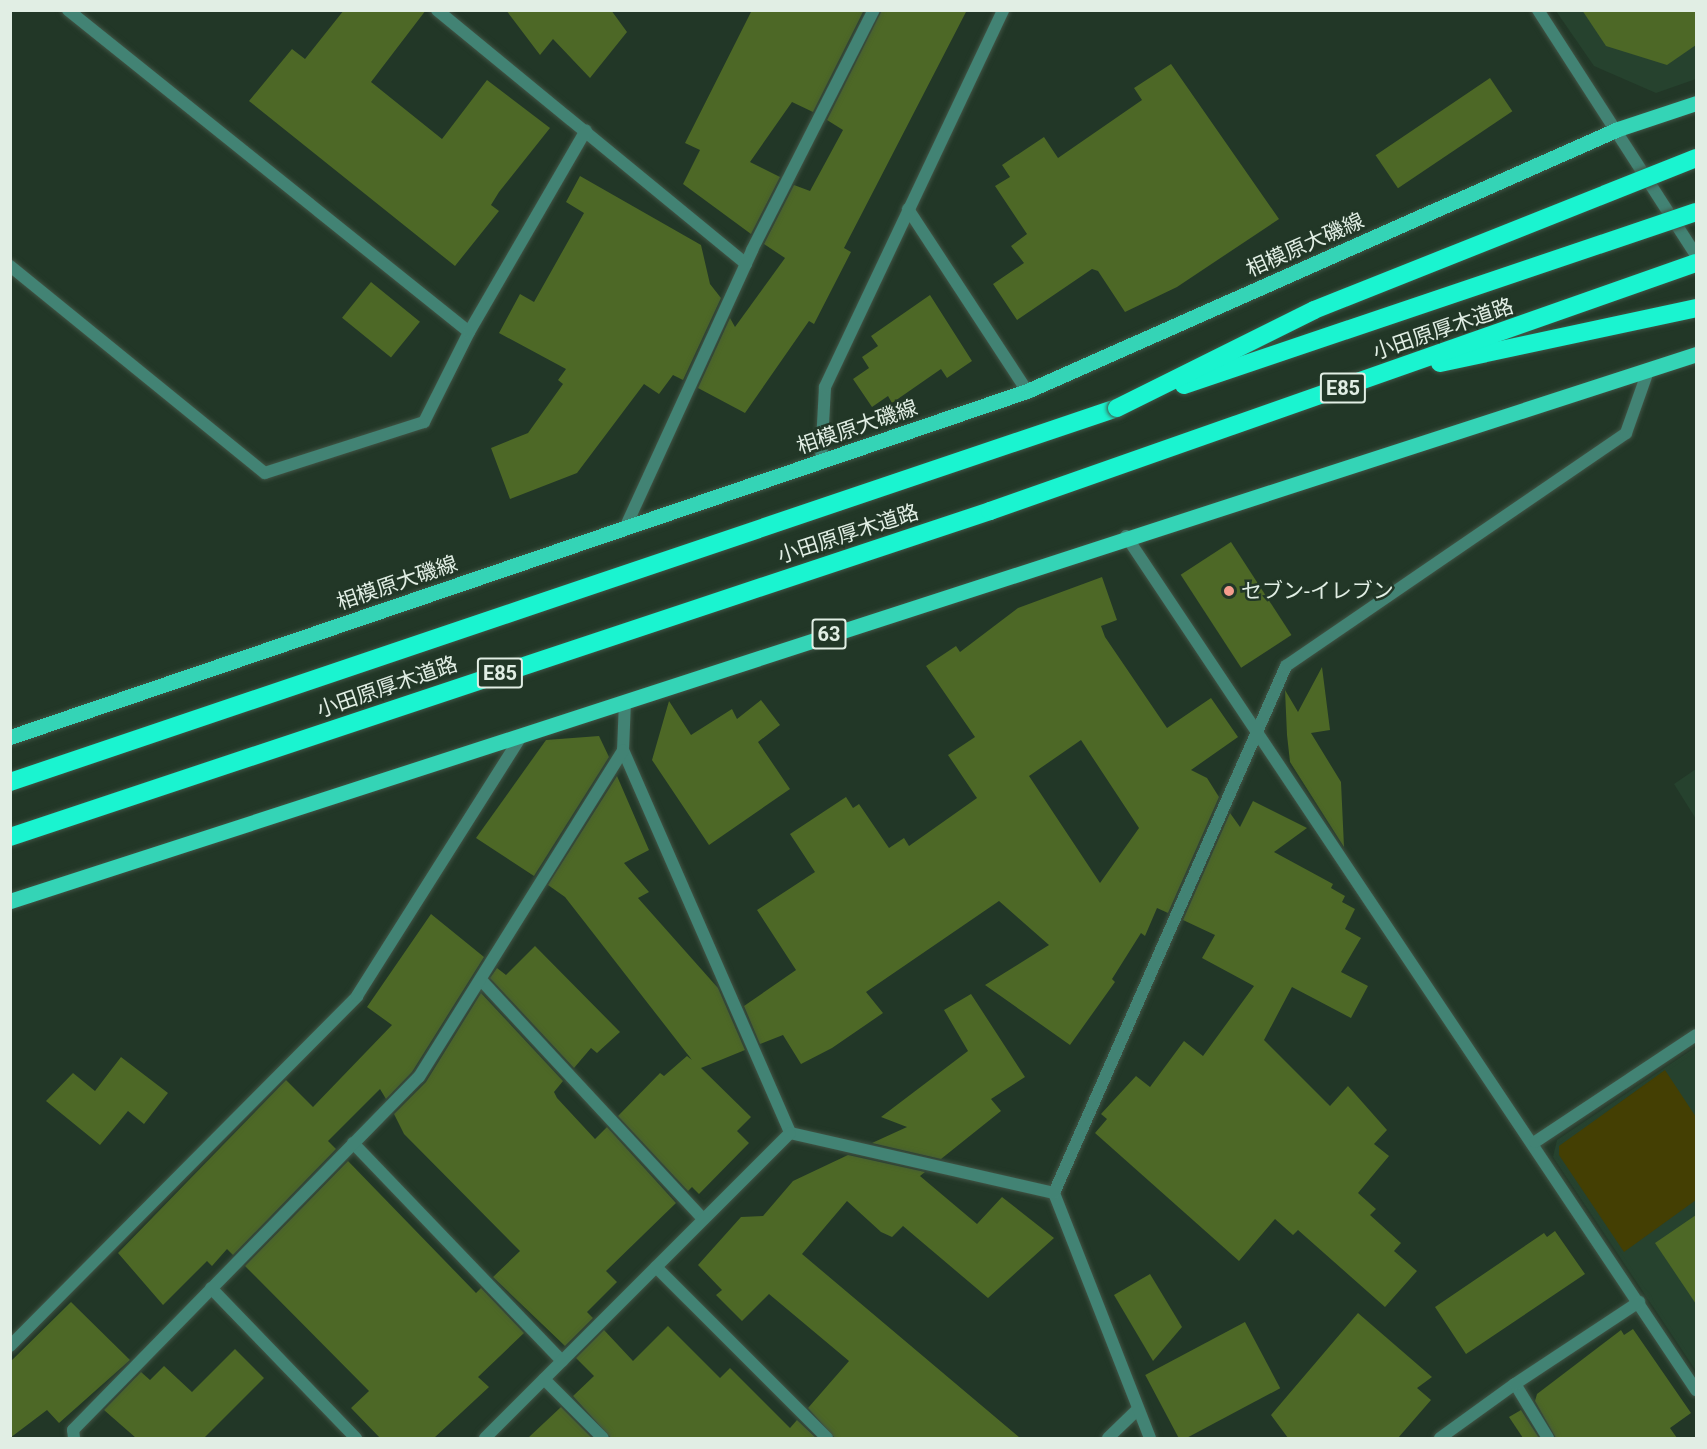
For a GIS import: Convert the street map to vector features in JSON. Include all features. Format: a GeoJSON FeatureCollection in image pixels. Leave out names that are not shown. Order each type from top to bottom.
{"type":"FeatureCollection","features":[{"type":"Feature","properties":{"kind":"highway"},"geometry":{"type":"LineString","coordinates":[[1117,408],[1314,310],[1696,158]]}},
{"type":"Feature","properties":{"kind":"highway","name":"小田原厚木道路"},"geometry":{"type":"LineString","coordinates":[[10,782],[970,460],[1696,212]]}},
{"type":"Feature","properties":{"kind":"highway","name":"小田原厚木道路"},"geometry":{"type":"LineString","coordinates":[[10,837],[990,511],[1696,263]]}},
{"type":"Feature","properties":{"kind":"highway"},"geometry":{"type":"LineString","coordinates":[[1396,369],[1509,352],[1696,308]]}},
{"type":"Feature","properties":{"kind":"main road","name":"相模原大磯線"},"geometry":{"type":"LineString","coordinates":[[10,737],[1027,391],[1618,129],[1696,103]]}},
{"type":"Feature","properties":{"kind":"main road","name":"63"},"geometry":{"type":"LineString","coordinates":[[10,901],[1126,536],[1696,354]]}},
{"type":"Feature","properties":{"kind":"street"},"geometry":{"type":"LineString","coordinates":[[68,10],[469,332]]}},
{"type":"Feature","properties":{"kind":"street"},"geometry":{"type":"LineString","coordinates":[[625,528],[746,264],[874,10]]}},
{"type":"Feature","properties":{"kind":"street"},"geometry":{"type":"LineString","coordinates":[[821,461],[825,387],[1003,10]]}},
{"type":"Feature","properties":{"kind":"street"},"geometry":{"type":"LineString","coordinates":[[1538,10],[1618,129],[1696,255]]}},
{"type":"Feature","properties":{"kind":"street"},"geometry":{"type":"LineString","coordinates":[[439,11],[746,264]]}},
{"type":"Feature","properties":{"kind":"street"},"geometry":{"type":"LineString","coordinates":[[10,266],[265,473],[424,422],[469,332],[586,130]]}},
{"type":"Feature","properties":{"kind":"street"},"geometry":{"type":"LineString","coordinates":[[908,209],[1027,391]]}},
{"type":"Feature","properties":{"kind":"street"},"geometry":{"type":"LineString","coordinates":[[1150,1438],[1136,1412],[1054,1193],[1286,666],[1626,433],[1648,371]]}},
{"type":"Feature","properties":{"kind":"street"},"geometry":{"type":"LineString","coordinates":[[1126,536],[1535,1142],[1696,1390]]}},
{"type":"Feature","properties":{"kind":"street"},"geometry":{"type":"LineString","coordinates":[[625,701],[623,750],[790,1132]]}},
{"type":"Feature","properties":{"kind":"street"},"geometry":{"type":"LineString","coordinates":[[10,1346],[357,996],[522,735]]}},
{"type":"Feature","properties":{"kind":"street"},"geometry":{"type":"LineString","coordinates":[[74,1438],[73,1430],[419,1077],[482,981],[623,750]]}},
{"type":"Feature","properties":{"kind":"street"},"geometry":{"type":"LineString","coordinates":[[482,981],[703,1219]]}},
{"type":"Feature","properties":{"kind":"street"},"geometry":{"type":"LineString","coordinates":[[1535,1142],[1696,1035]]}},
{"type":"Feature","properties":{"kind":"street"},"geometry":{"type":"LineString","coordinates":[[790,1132],[1054,1193]]}},
{"type":"Feature","properties":{"kind":"street"},"geometry":{"type":"LineString","coordinates":[[484,1438],[790,1132]]}},
{"type":"Feature","properties":{"kind":"street"},"geometry":{"type":"LineString","coordinates":[[353,1143],[562,1361]]}},
{"type":"Feature","properties":{"kind":"street"},"geometry":{"type":"LineString","coordinates":[[656,1267],[827,1438]]}},
{"type":"Feature","properties":{"kind":"street"},"geometry":{"type":"LineString","coordinates":[[211,1288],[356,1438]]}},
{"type":"Feature","properties":{"kind":"street"},"geometry":{"type":"LineString","coordinates":[[1440,1438],[1515,1384],[1639,1302]]}},
{"type":"Feature","properties":{"kind":"street"},"geometry":{"type":"LineString","coordinates":[[544,1379],[603,1438]]}},
{"type":"Feature","properties":{"kind":"street"},"geometry":{"type":"LineString","coordinates":[[1515,1384],[1548,1438]]}},
{"type":"Feature","properties":{"kind":"street"},"geometry":{"type":"LineString","coordinates":[[1108,1438],[1136,1412]]}},
{"type":"Feature","properties":{"kind":"shaded area"},"geometry":{"type":"Polygon","coordinates":[[[1556,11],[1696,11],[1696,79],[1656,93],[1594,66],[1556,11]]]}},
{"type":"Feature","properties":{"kind":"shaded area"},"geometry":{"type":"Polygon","coordinates":[[[1696,769],[1696,819],[1674,784],[1696,769]]]}},
{"type":"Feature","properties":{"kind":"shaded area"},"geometry":{"type":"Polygon","coordinates":[[[1696,1047],[1696,1371],[1553,1157],[1557,1140],[1696,1047]]]}},
{"type":"Feature","properties":{"kind":"shaded area"},"geometry":{"type":"Polygon","coordinates":[[[1665,1070],[1696,1117],[1696,1200],[1624,1252],[1559,1155],[1559,1146],[1665,1070]]]}},
{"type":"Feature","properties":{"kind":"building"},"geometry":{"type":"Polygon","coordinates":[[[344,10],[426,10],[371,82],[442,139],[487,80],[550,128],[499,192],[491,205],[499,211],[455,266],[249,101],[292,49],[305,59],[344,10]]]}},
{"type":"Feature","properties":{"kind":"building"},"geometry":{"type":"Polygon","coordinates":[[[506,10],[611,10],[627,32],[590,78],[553,39],[540,55],[506,10]]]}},
{"type":"Feature","properties":{"kind":"building"},"geometry":{"type":"Polygon","coordinates":[[[752,10],[864,10],[813,112],[792,102],[750,162],[780,177],[751,234],[683,184],[700,150],[685,143],[752,10]]]}},
{"type":"Feature","properties":{"kind":"building"},"geometry":{"type":"Polygon","coordinates":[[[882,10],[967,10],[844,248],[851,252],[814,324],[809,321],[745,413],[698,388],[730,318],[735,327],[785,258],[764,244],[794,185],[810,191],[843,130],[827,120],[882,10]]]}},
{"type":"Feature","properties":{"kind":"building"},"geometry":{"type":"Polygon","coordinates":[[[1582,10],[1696,10],[1696,45],[1667,65],[1606,46],[1582,10]]]}},
{"type":"Feature","properties":{"kind":"building"},"geometry":{"type":"Polygon","coordinates":[[[1171,64],[1279,219],[1177,287],[1125,312],[1098,271],[1092,269],[1017,320],[993,284],[1024,263],[1011,246],[1027,234],[995,186],[1010,177],[1002,165],[1044,137],[1058,158],[1142,100],[1134,88],[1171,64]]]}},
{"type":"Feature","properties":{"kind":"building"},"geometry":{"type":"Polygon","coordinates":[[[1490,78],[1512,111],[1398,188],[1376,155],[1490,78]]]}},
{"type":"Feature","properties":{"kind":"building"},"geometry":{"type":"Polygon","coordinates":[[[580,176],[701,245],[710,284],[721,298],[683,380],[673,375],[659,394],[644,384],[577,473],[510,499],[491,448],[528,433],[563,384],[558,380],[566,369],[499,333],[520,294],[534,302],[584,213],[566,202],[580,176]]]}},
{"type":"Feature","properties":{"kind":"building"},"geometry":{"type":"Polygon","coordinates":[[[371,282],[420,322],[391,357],[342,318],[371,282]]]}},
{"type":"Feature","properties":{"kind":"building"},"geometry":{"type":"Polygon","coordinates":[[[930,295],[972,361],[947,378],[941,369],[892,403],[888,396],[872,407],[853,379],[869,368],[862,357],[878,346],[871,336],[930,295]]]}},
{"type":"Feature","properties":{"kind":"building"},"geometry":{"type":"Polygon","coordinates":[[[1231,542],[1291,635],[1241,668],[1181,575],[1231,542]]]}},
{"type":"Feature","properties":{"kind":"building"},"geometry":{"type":"Polygon","coordinates":[[[1102,577],[1117,620],[1101,626],[1105,637],[1167,728],[1211,698],[1238,737],[1191,770],[1207,778],[1219,797],[1168,913],[1157,908],[1145,936],[1141,933],[1112,979],[1115,982],[1070,1045],[985,985],[1049,945],[999,901],[866,992],[883,1013],[832,1048],[801,1064],[783,1035],[760,1044],[744,1006],[796,970],[757,910],[815,872],[790,834],[846,797],[853,808],[859,804],[889,848],[904,838],[909,846],[977,798],[948,755],[975,737],[926,666],[956,646],[960,652],[1018,608],[1102,577]],[[1081,740],[1029,776],[1100,883],[1139,828],[1081,740]]]}},
{"type":"Feature","properties":{"kind":"building"},"geometry":{"type":"Polygon","coordinates":[[[1322,667],[1330,730],[1311,733],[1341,782],[1344,847],[1290,762],[1285,690],[1298,712],[1322,667]]]}},
{"type":"Feature","properties":{"kind":"building"},"geometry":{"type":"Polygon","coordinates":[[[761,700],[780,725],[758,742],[790,789],[709,845],[652,760],[669,701],[691,735],[732,709],[737,719],[761,700]]]}},
{"type":"Feature","properties":{"kind":"building"},"geometry":{"type":"Polygon","coordinates":[[[599,736],[609,757],[534,876],[476,838],[546,740],[599,736]]]}},
{"type":"Feature","properties":{"kind":"building"},"geometry":{"type":"Polygon","coordinates":[[[617,776],[649,850],[624,863],[649,892],[638,898],[718,988],[745,1050],[701,1068],[751,1117],[737,1131],[749,1143],[699,1194],[692,1187],[688,1191],[618,1116],[660,1073],[664,1076],[687,1056],[692,1060],[565,897],[548,885],[617,776]]]}},
{"type":"Feature","properties":{"kind":"building"},"geometry":{"type":"Polygon","coordinates":[[[1253,801],[1307,828],[1274,852],[1333,884],[1331,888],[1345,896],[1342,902],[1355,909],[1345,929],[1361,938],[1341,972],[1368,986],[1351,1018],[1292,987],[1264,1040],[1330,1106],[1348,1086],[1387,1130],[1374,1144],[1389,1156],[1358,1193],[1376,1209],[1370,1215],[1401,1243],[1394,1251],[1417,1271],[1385,1307],[1298,1230],[1293,1235],[1275,1219],[1239,1261],[1095,1133],[1107,1119],[1101,1114],[1136,1076],[1150,1087],[1184,1041],[1203,1056],[1254,986],[1202,958],[1215,935],[1183,920],[1230,813],[1240,827],[1253,801]]]}},
{"type":"Feature","properties":{"kind":"building"},"geometry":{"type":"Polygon","coordinates":[[[431,914],[484,957],[412,1072],[386,1099],[380,1089],[328,1141],[336,1149],[233,1255],[227,1249],[212,1266],[207,1261],[163,1305],[118,1253],[286,1080],[313,1107],[392,1025],[367,1007],[431,914]]]}},
{"type":"Feature","properties":{"kind":"building"},"geometry":{"type":"Polygon","coordinates":[[[535,946],[620,1032],[597,1053],[591,1048],[574,1068],[490,978],[497,968],[506,975],[535,946]]]}},
{"type":"Feature","properties":{"kind":"building"},"geometry":{"type":"Polygon","coordinates":[[[481,993],[563,1081],[554,1092],[557,1098],[595,1139],[607,1127],[676,1203],[606,1271],[617,1282],[587,1312],[593,1318],[565,1346],[493,1277],[520,1251],[404,1134],[394,1114],[426,1082],[481,993]]]}},
{"type":"Feature","properties":{"kind":"building"},"geometry":{"type":"Polygon","coordinates":[[[971,994],[1025,1077],[991,1099],[1001,1111],[941,1159],[872,1143],[907,1127],[881,1117],[968,1051],[944,1010],[971,994]]]}},
{"type":"Feature","properties":{"kind":"building"},"geometry":{"type":"Polygon","coordinates":[[[121,1057],[168,1093],[144,1124],[128,1111],[100,1145],[46,1101],[73,1073],[95,1091],[121,1057]]]}},
{"type":"Feature","properties":{"kind":"building"},"geometry":{"type":"Polygon","coordinates":[[[848,1155],[925,1172],[920,1176],[977,1224],[1002,1197],[1054,1238],[988,1298],[903,1226],[892,1237],[881,1232],[847,1201],[802,1254],[1020,1438],[835,1438],[808,1408],[849,1361],[769,1294],[742,1321],[716,1295],[722,1290],[698,1265],[741,1217],[763,1216],[793,1181],[848,1155]]]}},
{"type":"Feature","properties":{"kind":"building"},"geometry":{"type":"Polygon","coordinates":[[[348,1161],[476,1293],[481,1288],[524,1333],[478,1377],[489,1387],[434,1438],[380,1438],[351,1408],[369,1391],[245,1266],[348,1161]]]}},
{"type":"Feature","properties":{"kind":"building"},"geometry":{"type":"Polygon","coordinates":[[[1696,1215],[1696,1304],[1655,1243],[1696,1215]]]}},
{"type":"Feature","properties":{"kind":"building"},"geometry":{"type":"Polygon","coordinates":[[[1555,1231],[1585,1274],[1466,1354],[1435,1307],[1544,1233],[1547,1237],[1555,1231]]]}},
{"type":"Feature","properties":{"kind":"building"},"geometry":{"type":"Polygon","coordinates":[[[1150,1274],[1182,1327],[1153,1361],[1114,1295],[1150,1274]]]}},
{"type":"Feature","properties":{"kind":"building"},"geometry":{"type":"Polygon","coordinates":[[[71,1302],[130,1360],[59,1423],[47,1410],[10,1438],[10,1362],[71,1302]]]}},
{"type":"Feature","properties":{"kind":"building"},"geometry":{"type":"Polygon","coordinates":[[[1358,1313],[1432,1377],[1417,1388],[1431,1400],[1398,1438],[1288,1438],[1271,1415],[1358,1313]]]}},
{"type":"Feature","properties":{"kind":"building"},"geometry":{"type":"Polygon","coordinates":[[[1245,1322],[1280,1388],[1187,1438],[1179,1438],[1145,1375],[1245,1322]]]}},
{"type":"Feature","properties":{"kind":"building"},"geometry":{"type":"Polygon","coordinates":[[[668,1326],[720,1378],[730,1368],[790,1428],[797,1420],[816,1438],[611,1438],[573,1396],[594,1376],[576,1358],[604,1330],[633,1361],[668,1326]]]}},
{"type":"Feature","properties":{"kind":"building"},"geometry":{"type":"Polygon","coordinates":[[[1633,1329],[1691,1413],[1670,1428],[1677,1438],[1556,1438],[1535,1401],[1537,1394],[1621,1330],[1624,1335],[1633,1329]]]}},
{"type":"Feature","properties":{"kind":"building"},"geometry":{"type":"Polygon","coordinates":[[[235,1349],[264,1378],[204,1438],[136,1438],[104,1410],[141,1372],[150,1380],[164,1366],[192,1392],[235,1349]]]}},
{"type":"Feature","properties":{"kind":"building"},"geometry":{"type":"Polygon","coordinates":[[[561,1407],[592,1438],[528,1438],[561,1407]]]}},
{"type":"Feature","properties":{"kind":"building"},"geometry":{"type":"Polygon","coordinates":[[[1521,1410],[1539,1438],[1523,1438],[1509,1417],[1521,1410]]]}},
{"type":"Feature","properties":{"kind":"place","name":"セブン-イレブン"},"geometry":{"type":"Point","coordinates":[1229,591]}}]}
